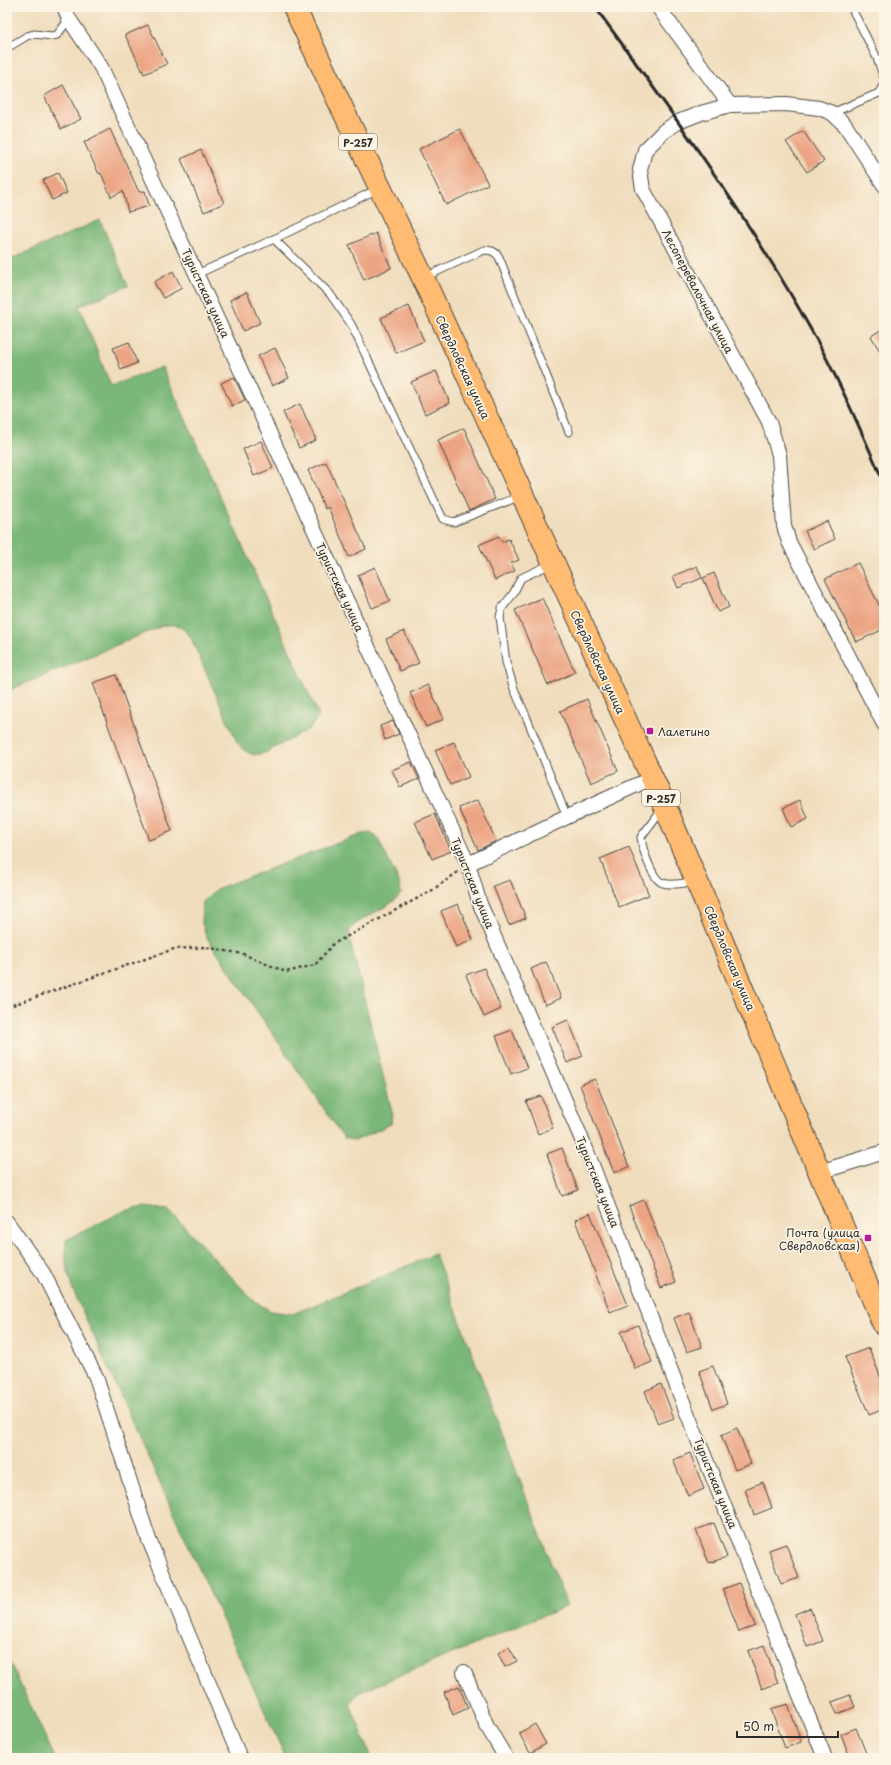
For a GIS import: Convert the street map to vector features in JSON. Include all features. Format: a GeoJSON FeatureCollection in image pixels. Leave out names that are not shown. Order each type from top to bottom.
{"type":"FeatureCollection","features":[{"type":"Feature","properties":{"kind":"highway","name":"Свердловская улица"},"geometry":{"type":"LineString","coordinates":[[294,7],[422,278],[665,806],[884,1325]]}},
{"type":"Feature","properties":{"kind":"street"},"geometry":{"type":"LineString","coordinates":[[658,7],[730,105]]}},
{"type":"Feature","properties":{"kind":"street","name":"Туристская улица"},"geometry":{"type":"LineString","coordinates":[[67,13],[101,67],[468,864],[480,904],[586,1149],[689,1418],[825,1758]]}},
{"type":"Feature","properties":{"kind":"street","name":"Лесоперевалочная улица"},"geometry":{"type":"LineString","coordinates":[[884,185],[846,125],[832,113],[819,108],[786,104],[730,105],[701,113],[678,122],[664,131],[645,150],[640,170],[644,189],[769,422],[779,455],[784,526],[789,542],[884,724]]}},
{"type":"Feature","properties":{"kind":"street"},"geometry":{"type":"LineString","coordinates":[[468,864],[652,778]]}},
{"type":"Feature","properties":{"kind":"street"},"geometry":{"type":"LineString","coordinates":[[820,1172],[884,1152]]}},
{"type":"Feature","properties":{"kind":"street"},"geometry":{"type":"LineString","coordinates":[[7,1222],[43,1273],[96,1377],[149,1540],[240,1758]]}},
{"type":"Feature","properties":{"kind":"street"},"geometry":{"type":"LineString","coordinates":[[464,1672],[487,1726],[506,1758]]}},
{"type":"Feature","properties":{"kind":"lane"},"geometry":{"type":"LineString","coordinates":[[851,7],[877,58],[884,78]]}},
{"type":"Feature","properties":{"kind":"lane"},"geometry":{"type":"LineString","coordinates":[[7,48],[27,36],[34,34],[52,36],[57,35],[67,13]]}},
{"type":"Feature","properties":{"kind":"lane"},"geometry":{"type":"LineString","coordinates":[[877,58],[884,55]]}},
{"type":"Feature","properties":{"kind":"lane"},"geometry":{"type":"LineString","coordinates":[[832,113],[879,93],[884,83]]}},
{"type":"Feature","properties":{"kind":"lane"},"geometry":{"type":"LineString","coordinates":[[197,274],[380,188]]}},
{"type":"Feature","properties":{"kind":"lane"},"geometry":{"type":"LineString","coordinates":[[274,239],[330,294],[351,324],[443,519],[454,522],[522,495]]}},
{"type":"Feature","properties":{"kind":"lane"},"geometry":{"type":"LineString","coordinates":[[422,278],[484,250],[495,252],[499,257],[569,432]]}},
{"type":"Feature","properties":{"kind":"lane"},"geometry":{"type":"LineString","coordinates":[[553,563],[521,578],[513,594],[502,608],[500,617],[506,662],[514,689],[567,817]]}},
{"type":"Feature","properties":{"kind":"lane"},"geometry":{"type":"LineString","coordinates":[[665,806],[641,837],[642,848],[657,880],[664,884],[698,882]]}},
{"type":"Feature","properties":{"kind":"path"},"geometry":{"type":"LineString","coordinates":[[7,1007],[174,949],[205,948],[243,954],[286,972],[315,965],[333,944],[431,891],[468,864]]}},
{"type":"Feature","properties":{"kind":"green space"},"geometry":{"type":"Polygon","coordinates":[[[100,220],[128,286],[79,306],[111,386],[162,367],[319,716],[309,729],[265,753],[253,755],[244,750],[237,742],[191,638],[182,628],[175,625],[162,626],[7,691],[7,261],[100,220]]]}},
{"type":"Feature","properties":{"kind":"green space"},"geometry":{"type":"Polygon","coordinates":[[[370,833],[377,837],[400,884],[401,894],[389,905],[361,920],[349,931],[392,1112],[391,1124],[355,1141],[344,1138],[207,938],[201,920],[203,902],[216,889],[362,834],[370,833]]]}},
{"type":"Feature","properties":{"kind":"green space"},"geometry":{"type":"Polygon","coordinates":[[[144,1207],[169,1210],[252,1299],[270,1311],[293,1314],[435,1254],[567,1606],[360,1692],[350,1704],[372,1758],[286,1758],[72,1288],[66,1262],[66,1240],[124,1211],[144,1207]]]}},
{"type":"Feature","properties":{"kind":"green space"},"geometry":{"type":"Polygon","coordinates":[[[7,1656],[55,1758],[7,1758],[7,1656]]]}},
{"type":"Feature","properties":{"kind":"building"},"geometry":{"type":"Polygon","coordinates":[[[148,25],[167,64],[144,74],[125,35],[148,25]]]}},
{"type":"Feature","properties":{"kind":"building"},"geometry":{"type":"Polygon","coordinates":[[[63,85],[81,119],[61,129],[44,96],[63,85]]]}},
{"type":"Feature","properties":{"kind":"building"},"geometry":{"type":"Polygon","coordinates":[[[110,129],[139,192],[145,191],[149,206],[128,212],[123,191],[111,197],[101,173],[99,174],[84,142],[110,129]]]}},
{"type":"Feature","properties":{"kind":"building"},"geometry":{"type":"Polygon","coordinates":[[[460,129],[488,184],[446,205],[419,149],[460,129]]]}},
{"type":"Feature","properties":{"kind":"building"},"geometry":{"type":"Polygon","coordinates":[[[803,131],[824,161],[807,172],[786,142],[803,131]]]}},
{"type":"Feature","properties":{"kind":"building"},"geometry":{"type":"Polygon","coordinates":[[[201,150],[224,203],[204,212],[181,159],[201,150]]]}},
{"type":"Feature","properties":{"kind":"building"},"geometry":{"type":"Polygon","coordinates":[[[58,173],[67,193],[52,200],[43,180],[58,173]]]}},
{"type":"Feature","properties":{"kind":"building"},"geometry":{"type":"Polygon","coordinates":[[[376,233],[391,268],[364,280],[349,245],[376,233]]]}},
{"type":"Feature","properties":{"kind":"building"},"geometry":{"type":"Polygon","coordinates":[[[173,271],[182,288],[163,298],[154,282],[173,271]]]}},
{"type":"Feature","properties":{"kind":"building"},"geometry":{"type":"Polygon","coordinates":[[[247,292],[260,323],[243,331],[230,300],[247,292]]]}},
{"type":"Feature","properties":{"kind":"building"},"geometry":{"type":"Polygon","coordinates":[[[409,306],[424,341],[396,353],[381,318],[409,306]]]}},
{"type":"Feature","properties":{"kind":"building"},"geometry":{"type":"Polygon","coordinates":[[[884,328],[884,358],[871,336],[884,328]]]}},
{"type":"Feature","properties":{"kind":"building"},"geometry":{"type":"Polygon","coordinates":[[[129,342],[137,363],[121,370],[113,348],[129,342]]]}},
{"type":"Feature","properties":{"kind":"building"},"geometry":{"type":"Polygon","coordinates":[[[275,348],[289,378],[272,386],[258,356],[275,348]]]}},
{"type":"Feature","properties":{"kind":"building"},"geometry":{"type":"Polygon","coordinates":[[[436,371],[450,403],[425,414],[411,382],[436,371]]]}},
{"type":"Feature","properties":{"kind":"building"},"geometry":{"type":"Polygon","coordinates":[[[234,377],[245,400],[232,406],[221,383],[234,377]]]}},
{"type":"Feature","properties":{"kind":"building"},"geometry":{"type":"Polygon","coordinates":[[[300,404],[316,440],[299,448],[283,412],[300,404]]]}},
{"type":"Feature","properties":{"kind":"building"},"geometry":{"type":"Polygon","coordinates":[[[464,428],[495,499],[469,511],[438,440],[464,428]]]}},
{"type":"Feature","properties":{"kind":"building"},"geometry":{"type":"Polygon","coordinates":[[[261,441],[273,468],[254,476],[243,449],[261,441]]]}},
{"type":"Feature","properties":{"kind":"building"},"geometry":{"type":"Polygon","coordinates":[[[326,462],[366,549],[349,557],[328,507],[325,509],[308,470],[326,462]]]}},
{"type":"Feature","properties":{"kind":"building"},"geometry":{"type":"Polygon","coordinates":[[[827,521],[835,539],[814,549],[805,531],[827,521]]]}},
{"type":"Feature","properties":{"kind":"building"},"geometry":{"type":"Polygon","coordinates":[[[499,536],[502,542],[509,539],[519,560],[511,563],[515,571],[495,580],[479,545],[499,536]]]}},
{"type":"Feature","properties":{"kind":"building"},"geometry":{"type":"Polygon","coordinates":[[[858,563],[884,615],[884,629],[856,642],[825,579],[858,563]]]}},
{"type":"Feature","properties":{"kind":"building"},"geometry":{"type":"Polygon","coordinates":[[[697,566],[702,578],[678,588],[673,576],[697,566]]]}},
{"type":"Feature","properties":{"kind":"building"},"geometry":{"type":"Polygon","coordinates":[[[375,567],[390,601],[372,608],[358,575],[375,567]]]}},
{"type":"Feature","properties":{"kind":"building"},"geometry":{"type":"Polygon","coordinates":[[[714,573],[729,607],[718,612],[703,578],[714,573]]]}},
{"type":"Feature","properties":{"kind":"building"},"geometry":{"type":"Polygon","coordinates":[[[542,598],[575,672],[548,685],[515,610],[542,598]]]}},
{"type":"Feature","properties":{"kind":"building"},"geometry":{"type":"Polygon","coordinates":[[[404,631],[419,663],[400,671],[386,639],[404,631]]]}},
{"type":"Feature","properties":{"kind":"building"},"geometry":{"type":"Polygon","coordinates":[[[116,675],[172,831],[149,840],[93,683],[116,675]]]}},
{"type":"Feature","properties":{"kind":"building"},"geometry":{"type":"Polygon","coordinates":[[[428,685],[444,719],[426,727],[410,693],[428,685]]]}},
{"type":"Feature","properties":{"kind":"building"},"geometry":{"type":"Polygon","coordinates":[[[587,699],[618,771],[591,783],[560,711],[587,699]]]}},
{"type":"Feature","properties":{"kind":"building"},"geometry":{"type":"Polygon","coordinates":[[[393,721],[399,734],[385,740],[380,726],[393,721]]]}},
{"type":"Feature","properties":{"kind":"building"},"geometry":{"type":"Polygon","coordinates":[[[454,742],[469,777],[450,785],[435,750],[454,742]]]}},
{"type":"Feature","properties":{"kind":"building"},"geometry":{"type":"Polygon","coordinates":[[[411,762],[419,779],[400,787],[392,770],[411,762]]]}},
{"type":"Feature","properties":{"kind":"building"},"geometry":{"type":"Polygon","coordinates":[[[478,800],[496,841],[478,850],[459,808],[478,800]]]}},
{"type":"Feature","properties":{"kind":"building"},"geometry":{"type":"Polygon","coordinates":[[[800,800],[808,819],[791,827],[783,808],[800,800]]]}},
{"type":"Feature","properties":{"kind":"building"},"geometry":{"type":"Polygon","coordinates":[[[435,814],[451,851],[432,859],[415,822],[435,814]]]}},
{"type":"Feature","properties":{"kind":"building"},"geometry":{"type":"Polygon","coordinates":[[[629,847],[649,895],[619,907],[600,859],[629,847]]]}},
{"type":"Feature","properties":{"kind":"building"},"geometry":{"type":"Polygon","coordinates":[[[510,880],[526,918],[509,925],[493,886],[510,880]]]}},
{"type":"Feature","properties":{"kind":"building"},"geometry":{"type":"Polygon","coordinates":[[[458,904],[473,940],[456,947],[441,911],[458,904]]]}},
{"type":"Feature","properties":{"kind":"building"},"geometry":{"type":"Polygon","coordinates":[[[546,962],[561,998],[545,1005],[531,969],[546,962]]]}},
{"type":"Feature","properties":{"kind":"building"},"geometry":{"type":"Polygon","coordinates":[[[484,968],[501,1009],[484,1017],[466,975],[484,968]]]}},
{"type":"Feature","properties":{"kind":"building"},"geometry":{"type":"Polygon","coordinates":[[[568,1020],[583,1056],[567,1063],[552,1027],[568,1020]]]}},
{"type":"Feature","properties":{"kind":"building"},"geometry":{"type":"Polygon","coordinates":[[[512,1030],[527,1068],[511,1074],[496,1036],[512,1030]]]}},
{"type":"Feature","properties":{"kind":"building"},"geometry":{"type":"Polygon","coordinates":[[[595,1079],[629,1167],[614,1173],[580,1085],[595,1079]]]}},
{"type":"Feature","properties":{"kind":"building"},"geometry":{"type":"Polygon","coordinates":[[[541,1096],[553,1128],[538,1134],[526,1101],[541,1096]]]}},
{"type":"Feature","properties":{"kind":"building"},"geometry":{"type":"Polygon","coordinates":[[[562,1148],[578,1190],[562,1196],[547,1154],[562,1148]]]}},
{"type":"Feature","properties":{"kind":"building"},"geometry":{"type":"Polygon","coordinates":[[[644,1200],[676,1282],[661,1288],[629,1206],[644,1200]]]}},
{"type":"Feature","properties":{"kind":"building"},"geometry":{"type":"Polygon","coordinates":[[[590,1213],[628,1305],[610,1312],[575,1220],[590,1213]]]}},
{"type":"Feature","properties":{"kind":"building"},"geometry":{"type":"Polygon","coordinates":[[[689,1312],[702,1347],[687,1352],[674,1318],[689,1312]]]}},
{"type":"Feature","properties":{"kind":"building"},"geometry":{"type":"Polygon","coordinates":[[[638,1325],[652,1362],[635,1369],[621,1332],[638,1325]]]}},
{"type":"Feature","properties":{"kind":"building"},"geometry":{"type":"Polygon","coordinates":[[[869,1348],[884,1386],[884,1409],[869,1415],[845,1357],[869,1348]]]}},
{"type":"Feature","properties":{"kind":"building"},"geometry":{"type":"Polygon","coordinates":[[[713,1366],[727,1404],[713,1409],[699,1371],[713,1366]]]}},
{"type":"Feature","properties":{"kind":"building"},"geometry":{"type":"Polygon","coordinates":[[[661,1384],[674,1418],[658,1424],[645,1391],[661,1384]]]}},
{"type":"Feature","properties":{"kind":"building"},"geometry":{"type":"Polygon","coordinates":[[[737,1428],[751,1464],[735,1470],[721,1435],[737,1428]]]}},
{"type":"Feature","properties":{"kind":"building"},"geometry":{"type":"Polygon","coordinates":[[[690,1453],[704,1489],[688,1496],[673,1460],[690,1453]]]}},
{"type":"Feature","properties":{"kind":"building"},"geometry":{"type":"Polygon","coordinates":[[[763,1482],[772,1508],[754,1515],[745,1489],[763,1482]]]}},
{"type":"Feature","properties":{"kind":"building"},"geometry":{"type":"Polygon","coordinates":[[[714,1523],[727,1557],[709,1563],[696,1530],[714,1523]]]}},
{"type":"Feature","properties":{"kind":"building"},"geometry":{"type":"Polygon","coordinates":[[[786,1544],[799,1578],[781,1584],[769,1550],[786,1544]]]}},
{"type":"Feature","properties":{"kind":"building"},"geometry":{"type":"Polygon","coordinates":[[[739,1583],[755,1626],[739,1632],[723,1589],[739,1583]]]}},
{"type":"Feature","properties":{"kind":"building"},"geometry":{"type":"Polygon","coordinates":[[[810,1608],[823,1641],[807,1647],[795,1614],[810,1608]]]}},
{"type":"Feature","properties":{"kind":"building"},"geometry":{"type":"Polygon","coordinates":[[[764,1645],[778,1683],[762,1689],[748,1651],[764,1645]]]}},
{"type":"Feature","properties":{"kind":"building"},"geometry":{"type":"Polygon","coordinates":[[[509,1647],[517,1661],[505,1667],[498,1653],[509,1647]]]}},
{"type":"Feature","properties":{"kind":"building"},"geometry":{"type":"Polygon","coordinates":[[[459,1686],[468,1708],[453,1715],[444,1692],[459,1686]]]}},
{"type":"Feature","properties":{"kind":"building"},"geometry":{"type":"Polygon","coordinates":[[[850,1695],[855,1707],[837,1714],[832,1702],[850,1695]]]}},
{"type":"Feature","properties":{"kind":"building"},"geometry":{"type":"Polygon","coordinates":[[[788,1704],[801,1742],[785,1748],[771,1709],[788,1704]]]}},
{"type":"Feature","properties":{"kind":"building"},"geometry":{"type":"Polygon","coordinates":[[[535,1724],[546,1744],[530,1753],[519,1733],[535,1724]]]}},
{"type":"Feature","properties":{"kind":"building"},"geometry":{"type":"Polygon","coordinates":[[[856,1728],[868,1758],[850,1758],[841,1734],[856,1728]]]}},
{"type":"Feature","properties":{"kind":"railway"},"geometry":{"type":"LineString","coordinates":[[595,7],[707,164],[761,245],[786,286],[810,328],[849,404],[884,483]]}},
{"type":"Feature","properties":{"kind":"place","name":"Лалетино"},"geometry":{"type":"Point","coordinates":[650,731]}},
{"type":"Feature","properties":{"kind":"place","name":"Почта (улица Свердловская)"},"geometry":{"type":"Point","coordinates":[868,1238]}}]}
